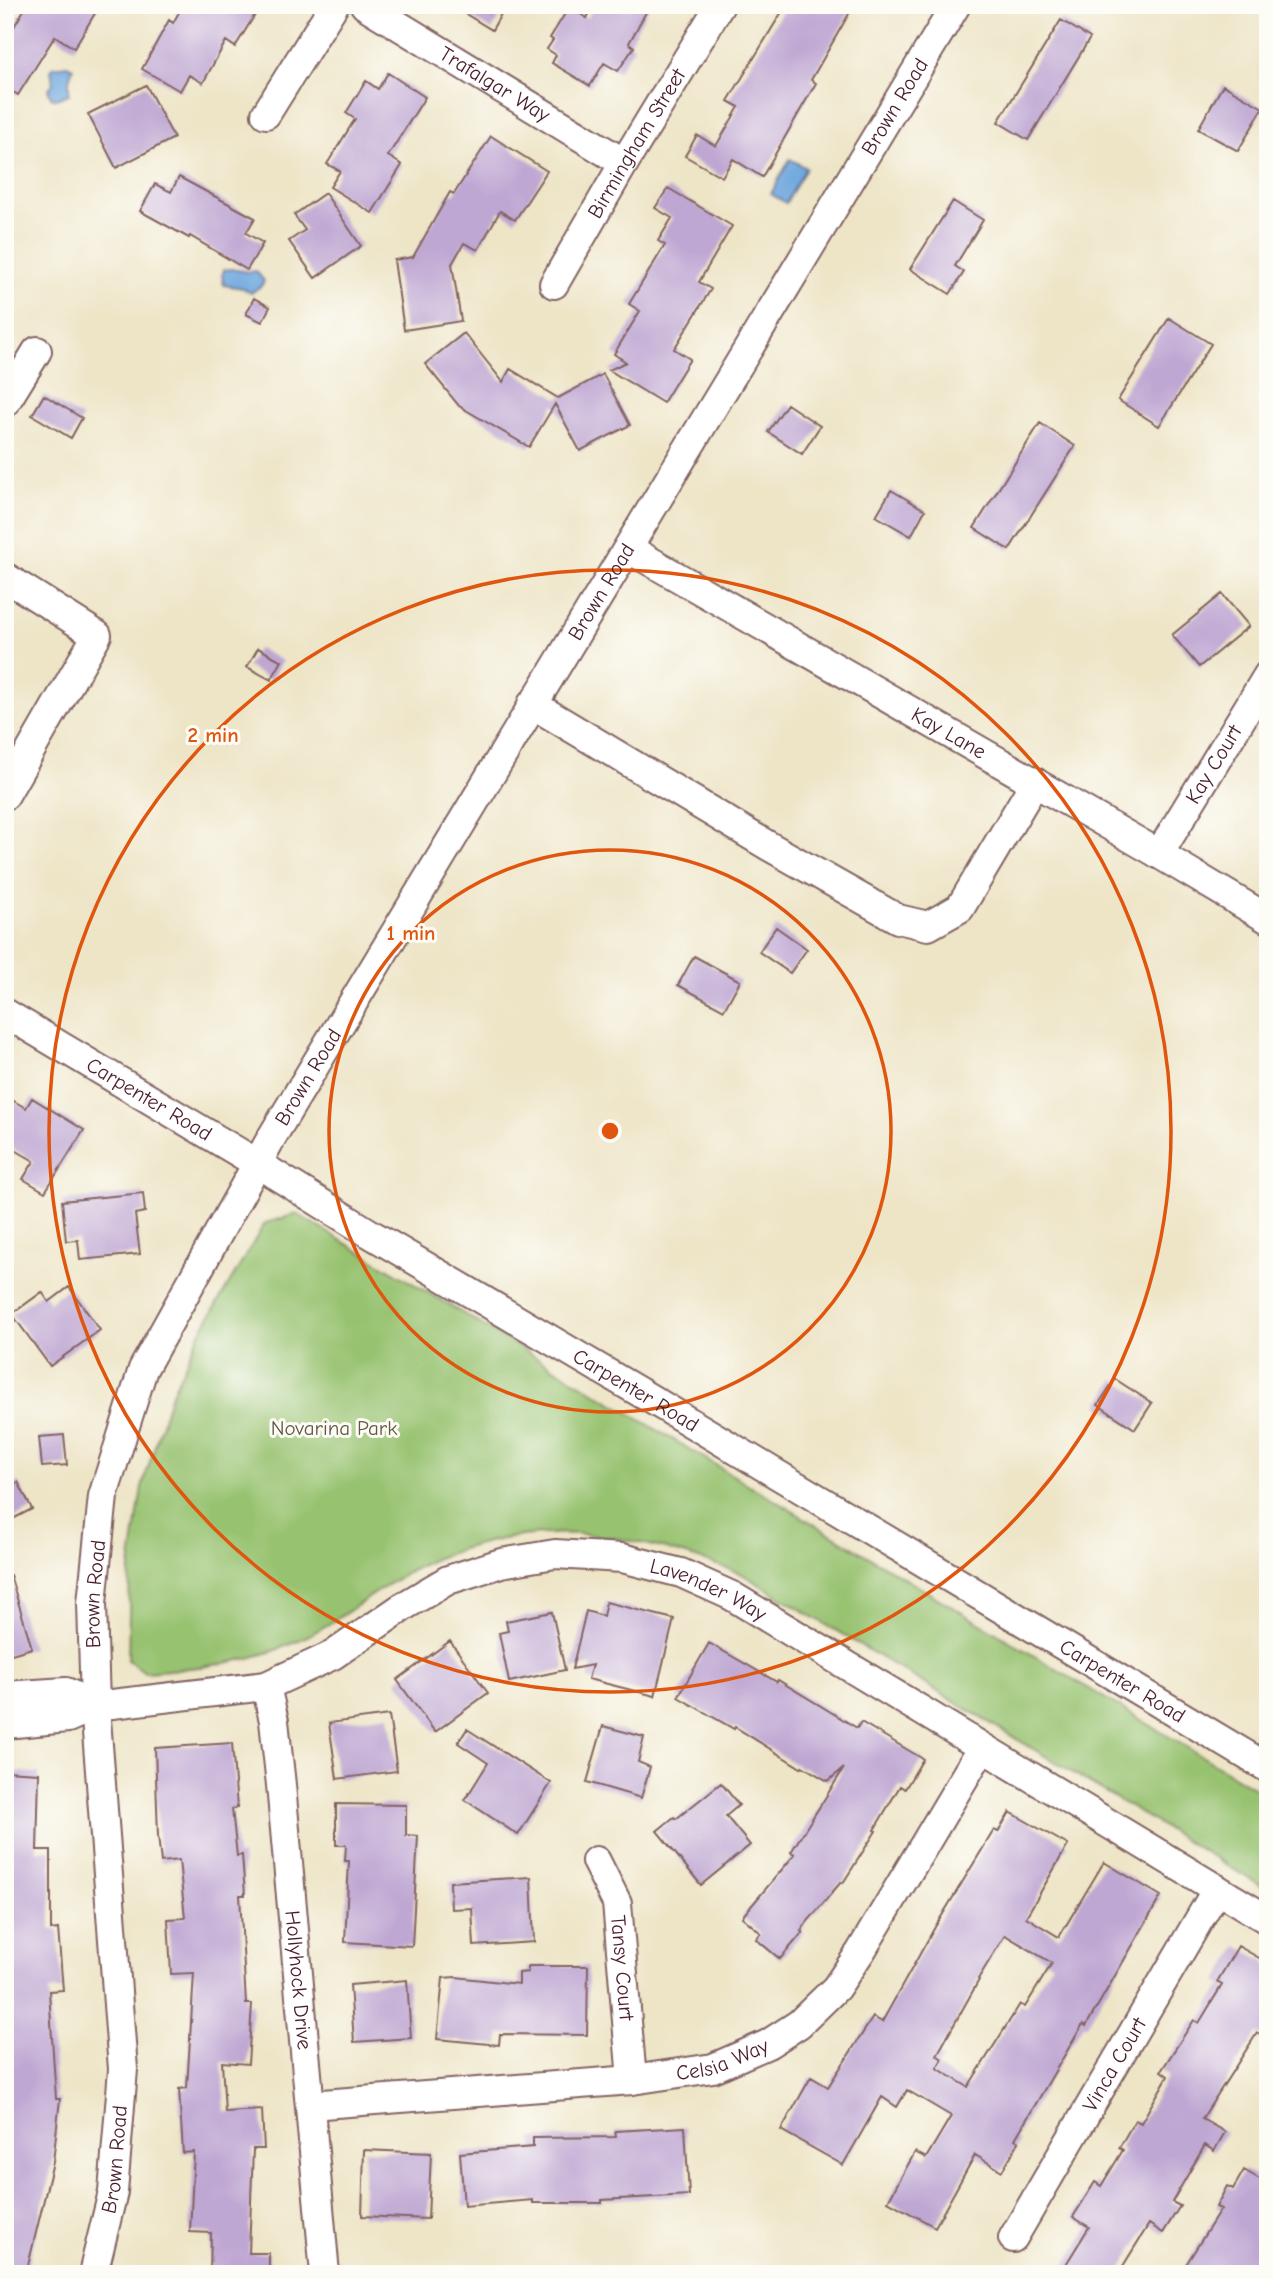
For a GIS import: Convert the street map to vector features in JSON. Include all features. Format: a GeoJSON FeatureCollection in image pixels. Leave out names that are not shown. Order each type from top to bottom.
{"type":"FeatureCollection","features":[{"type":"Feature","properties":{"kind":"street"},"geometry":{"type":"LineString","coordinates":[[266,114],[334,5]]}},
{"type":"Feature","properties":{"kind":"street","name":"Trafalgar Way"},"geometry":{"type":"LineString","coordinates":[[365,5],[624,163]]}},
{"type":"Feature","properties":{"kind":"street","name":"Birmingham Street"},"geometry":{"type":"LineString","coordinates":[[554,284],[720,5]]}},
{"type":"Feature","properties":{"kind":"street","name":"Brown Road"},"geometry":{"type":"LineString","coordinates":[[93,2274],[113,2192],[123,2069],[96,1706],[92,1603],[103,1496],[143,1369],[273,1135],[956,5]]}},
{"type":"Feature","properties":{"kind":"street"},"geometry":{"type":"LineString","coordinates":[[5,403],[37,351]]}},
{"type":"Feature","properties":{"kind":"street","name":"Kay Lane"},"geometry":{"type":"LineString","coordinates":[[629,548],[1268,919]]}},
{"type":"Feature","properties":{"kind":"street"},"geometry":{"type":"LineString","coordinates":[[5,577],[97,635],[5,795]]}},
{"type":"Feature","properties":{"kind":"street","name":"Kay Court"},"geometry":{"type":"LineString","coordinates":[[1159,854],[1268,675]]}},
{"type":"Feature","properties":{"kind":"street"},"geometry":{"type":"LineString","coordinates":[[532,704],[767,845],[898,919],[928,926],[960,908],[1035,782]]}},
{"type":"Feature","properties":{"kind":"street","name":"Carpenter Road"},"geometry":{"type":"LineString","coordinates":[[5,1013],[1268,1768]]}},
{"type":"Feature","properties":{"kind":"street","name":"Lavender Way"},"geometry":{"type":"LineString","coordinates":[[5,1724],[68,1718],[96,1706],[267,1686],[333,1655],[404,1606],[448,1580],[501,1563],[555,1554],[622,1558],[681,1573],[732,1596],[1268,1920]]}},
{"type":"Feature","properties":{"kind":"street","name":"Hollyhock Drive"},"geometry":{"type":"LineString","coordinates":[[267,1686],[281,1785],[325,2274]]}},
{"type":"Feature","properties":{"kind":"street"},"geometry":{"type":"LineString","coordinates":[[5,1696],[66,1692],[96,1706]]}},
{"type":"Feature","properties":{"kind":"street","name":"Celsia Way"},"geometry":{"type":"LineString","coordinates":[[310,2105],[632,2080],[713,2068],[768,2044],[799,2024],[836,1988],[861,1951],[982,1748]]}},
{"type":"Feature","properties":{"kind":"street","name":"Tansy Court"},"geometry":{"type":"LineString","coordinates":[[596,1861],[617,1903],[632,2080]]}},
{"type":"Feature","properties":{"kind":"street","name":"Vinca Court"},"geometry":{"type":"LineString","coordinates":[[1013,2238],[1217,1889]]}},
{"type":"Feature","properties":{"kind":"green space","name":"Novarina Park"},"geometry":{"type":"Polygon","coordinates":[[[297,1214],[1268,1796],[1268,1890],[742,1574],[703,1560],[628,1540],[554,1533],[516,1536],[478,1544],[418,1567],[314,1633],[277,1649],[222,1664],[145,1672],[128,1660],[130,1567],[142,1487],[170,1397],[200,1333],[265,1223],[297,1214]]]}},
{"type":"Feature","properties":{"kind":"water"},"geometry":{"type":"Polygon","coordinates":[[[67,65],[73,68],[69,80],[69,94],[56,99],[51,97],[48,90],[53,83],[51,70],[53,67],[67,65]]]}},
{"type":"Feature","properties":{"kind":"water"},"geometry":{"type":"Polygon","coordinates":[[[790,159],[806,168],[786,203],[771,194],[790,159]]]}},
{"type":"Feature","properties":{"kind":"water"},"geometry":{"type":"Polygon","coordinates":[[[224,270],[256,271],[264,281],[251,293],[243,288],[224,285],[224,270]]]}},
{"type":"Feature","properties":{"kind":"building"},"geometry":{"type":"Polygon","coordinates":[[[27,5],[100,5],[74,48],[55,36],[18,95],[5,87],[5,26],[12,30],[27,5]]]}},
{"type":"Feature","properties":{"kind":"building"},"geometry":{"type":"Polygon","coordinates":[[[183,5],[261,5],[235,47],[226,41],[203,83],[189,75],[180,91],[142,69],[169,20],[173,23],[183,5]]]}},
{"type":"Feature","properties":{"kind":"building"},"geometry":{"type":"Polygon","coordinates":[[[451,5],[506,5],[492,30],[451,5]]]}},
{"type":"Feature","properties":{"kind":"building"},"geometry":{"type":"Polygon","coordinates":[[[594,5],[650,5],[629,43],[634,47],[618,71],[604,63],[590,86],[552,63],[556,55],[547,49],[553,40],[550,38],[569,7],[587,18],[594,5]]]}},
{"type":"Feature","properties":{"kind":"building"},"geometry":{"type":"Polygon","coordinates":[[[786,5],[854,5],[811,80],[816,83],[762,177],[733,159],[722,177],[685,156],[697,135],[716,146],[739,107],[728,101],[786,5]]]}},
{"type":"Feature","properties":{"kind":"building"},"geometry":{"type":"Polygon","coordinates":[[[1061,20],[1090,38],[1028,140],[998,122],[1061,20]]]}},
{"type":"Feature","properties":{"kind":"building"},"geometry":{"type":"Polygon","coordinates":[[[388,73],[425,97],[388,156],[402,165],[372,213],[330,187],[340,171],[327,164],[355,119],[346,113],[366,81],[378,89],[388,73]]]}},
{"type":"Feature","properties":{"kind":"building"},"geometry":{"type":"Polygon","coordinates":[[[146,85],[174,138],[116,168],[88,114],[146,85]]]}},
{"type":"Feature","properties":{"kind":"building"},"geometry":{"type":"Polygon","coordinates":[[[1223,85],[1263,108],[1238,151],[1198,129],[1223,85]]]}},
{"type":"Feature","properties":{"kind":"building"},"geometry":{"type":"Polygon","coordinates":[[[491,136],[547,171],[515,220],[500,211],[478,250],[464,243],[452,264],[461,321],[404,330],[394,260],[413,257],[450,192],[454,194],[491,136]]]}},
{"type":"Feature","properties":{"kind":"building"},"geometry":{"type":"Polygon","coordinates":[[[179,177],[255,218],[246,233],[263,243],[247,270],[190,236],[189,238],[140,211],[155,184],[171,192],[179,177]]]}},
{"type":"Feature","properties":{"kind":"building"},"geometry":{"type":"Polygon","coordinates":[[[668,188],[732,226],[699,282],[711,289],[674,349],[690,359],[663,403],[609,370],[626,362],[614,354],[640,311],[629,304],[665,245],[658,241],[672,218],[655,208],[668,188]]]}},
{"type":"Feature","properties":{"kind":"building"},"geometry":{"type":"Polygon","coordinates":[[[325,193],[361,246],[315,278],[289,241],[305,230],[294,215],[325,193]]]}},
{"type":"Feature","properties":{"kind":"building"},"geometry":{"type":"Polygon","coordinates":[[[953,201],[983,220],[955,266],[964,272],[950,294],[910,269],[953,201]]]}},
{"type":"Feature","properties":{"kind":"building"},"geometry":{"type":"Polygon","coordinates":[[[254,298],[270,307],[262,322],[246,314],[254,298]]]}},
{"type":"Feature","properties":{"kind":"building"},"geometry":{"type":"Polygon","coordinates":[[[1169,318],[1211,344],[1159,426],[1118,400],[1169,318]]]}},
{"type":"Feature","properties":{"kind":"building"},"geometry":{"type":"Polygon","coordinates":[[[464,333],[503,382],[510,369],[558,398],[603,374],[630,425],[580,451],[555,404],[529,447],[459,406],[425,364],[464,333]]]}},
{"type":"Feature","properties":{"kind":"building"},"geometry":{"type":"Polygon","coordinates":[[[44,395],[82,418],[71,438],[32,415],[44,395]]]}},
{"type":"Feature","properties":{"kind":"building"},"geometry":{"type":"Polygon","coordinates":[[[787,404],[820,426],[802,454],[768,432],[787,404]]]}},
{"type":"Feature","properties":{"kind":"building"},"geometry":{"type":"Polygon","coordinates":[[[1040,423],[1075,446],[1009,550],[974,528],[1040,423]]]}},
{"type":"Feature","properties":{"kind":"building"},"geometry":{"type":"Polygon","coordinates":[[[891,490],[925,510],[911,536],[876,516],[891,490]]]}},
{"type":"Feature","properties":{"kind":"building"},"geometry":{"type":"Polygon","coordinates":[[[1222,594],[1249,626],[1199,667],[1172,635],[1222,594]]]}},
{"type":"Feature","properties":{"kind":"building"},"geometry":{"type":"Polygon","coordinates":[[[258,648],[282,661],[271,680],[247,667],[258,648]]]}},
{"type":"Feature","properties":{"kind":"building"},"geometry":{"type":"Polygon","coordinates":[[[776,927],[807,949],[790,973],[759,952],[776,927]]]}},
{"type":"Feature","properties":{"kind":"building"},"geometry":{"type":"Polygon","coordinates":[[[694,956],[740,981],[724,1010],[678,985],[694,956]]]}},
{"type":"Feature","properties":{"kind":"building"},"geometry":{"type":"Polygon","coordinates":[[[5,1096],[26,1108],[32,1098],[84,1130],[45,1192],[23,1179],[34,1161],[5,1144],[5,1096]]]}},
{"type":"Feature","properties":{"kind":"building"},"geometry":{"type":"Polygon","coordinates":[[[143,1193],[145,1212],[135,1214],[140,1254],[80,1260],[78,1240],[66,1241],[62,1201],[143,1193]]]}},
{"type":"Feature","properties":{"kind":"building"},"geometry":{"type":"Polygon","coordinates":[[[69,1287],[100,1330],[50,1366],[12,1314],[42,1292],[49,1302],[69,1287]]]}},
{"type":"Feature","properties":{"kind":"building"},"geometry":{"type":"Polygon","coordinates":[[[1115,1379],[1152,1403],[1135,1429],[1098,1405],[1115,1379]]]}},
{"type":"Feature","properties":{"kind":"building"},"geometry":{"type":"Polygon","coordinates":[[[64,1435],[67,1465],[42,1467],[39,1437],[64,1435]]]}},
{"type":"Feature","properties":{"kind":"building"},"geometry":{"type":"Polygon","coordinates":[[[18,1482],[32,1509],[5,1523],[5,1489],[18,1482]]]}},
{"type":"Feature","properties":{"kind":"building"},"geometry":{"type":"Polygon","coordinates":[[[10,1575],[32,1648],[5,1656],[5,1576],[10,1575]]]}},
{"type":"Feature","properties":{"kind":"building"},"geometry":{"type":"Polygon","coordinates":[[[606,1602],[674,1619],[655,1696],[588,1679],[592,1665],[572,1669],[586,1611],[603,1616],[606,1602]]]}},
{"type":"Feature","properties":{"kind":"building"},"geometry":{"type":"Polygon","coordinates":[[[552,1612],[565,1670],[509,1682],[499,1633],[508,1631],[506,1621],[552,1612]]]}},
{"type":"Feature","properties":{"kind":"building"},"geometry":{"type":"Polygon","coordinates":[[[450,1641],[488,1693],[435,1732],[397,1680],[450,1641]]]}},
{"type":"Feature","properties":{"kind":"building"},"geometry":{"type":"Polygon","coordinates":[[[709,1643],[777,1682],[778,1680],[857,1728],[861,1722],[923,1759],[905,1789],[900,1786],[874,1830],[876,1831],[843,1883],[841,1882],[808,1921],[801,1931],[803,1932],[780,1959],[756,1939],[761,1933],[742,1917],[795,1854],[791,1852],[844,1768],[828,1781],[678,1697],[709,1643]]]}},
{"type":"Feature","properties":{"kind":"building"},"geometry":{"type":"Polygon","coordinates":[[[389,1715],[397,1771],[337,1779],[329,1723],[389,1715]]]}},
{"type":"Feature","properties":{"kind":"building"},"geometry":{"type":"Polygon","coordinates":[[[603,1726],[644,1737],[638,1762],[650,1767],[641,1798],[587,1782],[603,1726]]]}},
{"type":"Feature","properties":{"kind":"building"},"geometry":{"type":"Polygon","coordinates":[[[467,1729],[551,1783],[518,1835],[465,1800],[488,1763],[458,1743],[467,1729]]]}},
{"type":"Feature","properties":{"kind":"building"},"geometry":{"type":"Polygon","coordinates":[[[232,1743],[237,1808],[232,1809],[237,1856],[242,1855],[245,1895],[240,1895],[246,2004],[252,2004],[248,2064],[222,2062],[225,2112],[262,2110],[264,2149],[253,2149],[249,2253],[269,2253],[269,2274],[210,2274],[211,2233],[190,2232],[194,2152],[183,2153],[179,2089],[187,2088],[194,1973],[171,1974],[168,1919],[185,1918],[179,1860],[161,1862],[158,1836],[155,1748],[232,1743]]]}},
{"type":"Feature","properties":{"kind":"building"},"geometry":{"type":"Polygon","coordinates":[[[5,1771],[39,1773],[37,1850],[51,1850],[51,1930],[58,1929],[63,1990],[49,1991],[56,2099],[60,2099],[53,2162],[26,2274],[5,2274],[5,2010],[12,2010],[8,1958],[5,1958],[5,1771]]]}},
{"type":"Feature","properties":{"kind":"building"},"geometry":{"type":"Polygon","coordinates":[[[721,1783],[739,1805],[726,1816],[750,1845],[701,1885],[657,1831],[721,1783]]]}},
{"type":"Feature","properties":{"kind":"building"},"geometry":{"type":"Polygon","coordinates":[[[336,1804],[406,1805],[406,1835],[418,1836],[412,1946],[345,1942],[349,1861],[345,1861],[346,1845],[336,1845],[336,1804]]]}},
{"type":"Feature","properties":{"kind":"building"},"geometry":{"type":"Polygon","coordinates":[[[1010,1812],[1068,1845],[1026,1917],[1059,1937],[1104,1862],[1161,1896],[1086,2026],[1083,2024],[1015,2139],[1019,2142],[1002,2171],[975,2155],[935,2227],[888,2201],[915,2152],[926,2158],[951,2116],[907,2090],[897,2107],[882,2097],[843,2165],[781,2130],[811,2077],[828,2087],[873,2017],[882,2022],[994,1830],[998,1832],[1010,1812]],[[1005,1935],[937,2055],[942,2059],[937,2068],[968,2087],[1020,2004],[1025,2007],[1052,1963],[1005,1935]]]}},
{"type":"Feature","properties":{"kind":"building"},"geometry":{"type":"Polygon","coordinates":[[[531,1877],[534,1942],[474,1946],[472,1908],[451,1909],[450,1882],[531,1877]]]}},
{"type":"Feature","properties":{"kind":"building"},"geometry":{"type":"Polygon","coordinates":[[[1238,1946],[1268,1963],[1268,2039],[1257,2033],[1202,2119],[1225,2132],[1214,2151],[1205,2145],[1172,2202],[1180,2206],[1163,2233],[1149,2224],[1118,2274],[1060,2274],[1089,2227],[1073,2217],[1095,2182],[1101,2186],[1123,2150],[1119,2148],[1135,2120],[1141,2123],[1168,2076],[1161,2071],[1194,2020],[1199,2023],[1222,1985],[1217,1982],[1238,1946]]]}},
{"type":"Feature","properties":{"kind":"building"},"geometry":{"type":"Polygon","coordinates":[[[528,1966],[588,1966],[587,2035],[500,2034],[499,2045],[437,2039],[443,1978],[519,1984],[519,1973],[528,1972],[528,1966]]]}},
{"type":"Feature","properties":{"kind":"building"},"geometry":{"type":"Polygon","coordinates":[[[407,1980],[411,2038],[354,2042],[350,1985],[407,1980]]]}},
{"type":"Feature","properties":{"kind":"building"},"geometry":{"type":"Polygon","coordinates":[[[685,2127],[689,2195],[602,2200],[602,2203],[533,2203],[533,2200],[464,2206],[460,2153],[533,2147],[533,2138],[616,2137],[615,2131],[685,2127]]]}},
{"type":"Feature","properties":{"kind":"building"},"geometry":{"type":"Polygon","coordinates":[[[364,2150],[431,2153],[428,2219],[362,2216],[364,2150]]]}},
{"type":"Feature","properties":{"kind":"building"},"geometry":{"type":"Polygon","coordinates":[[[1244,2170],[1268,2184],[1268,2263],[1261,2274],[1180,2274],[1221,2209],[1216,2207],[1227,2186],[1233,2189],[1244,2170]]]}}]}
